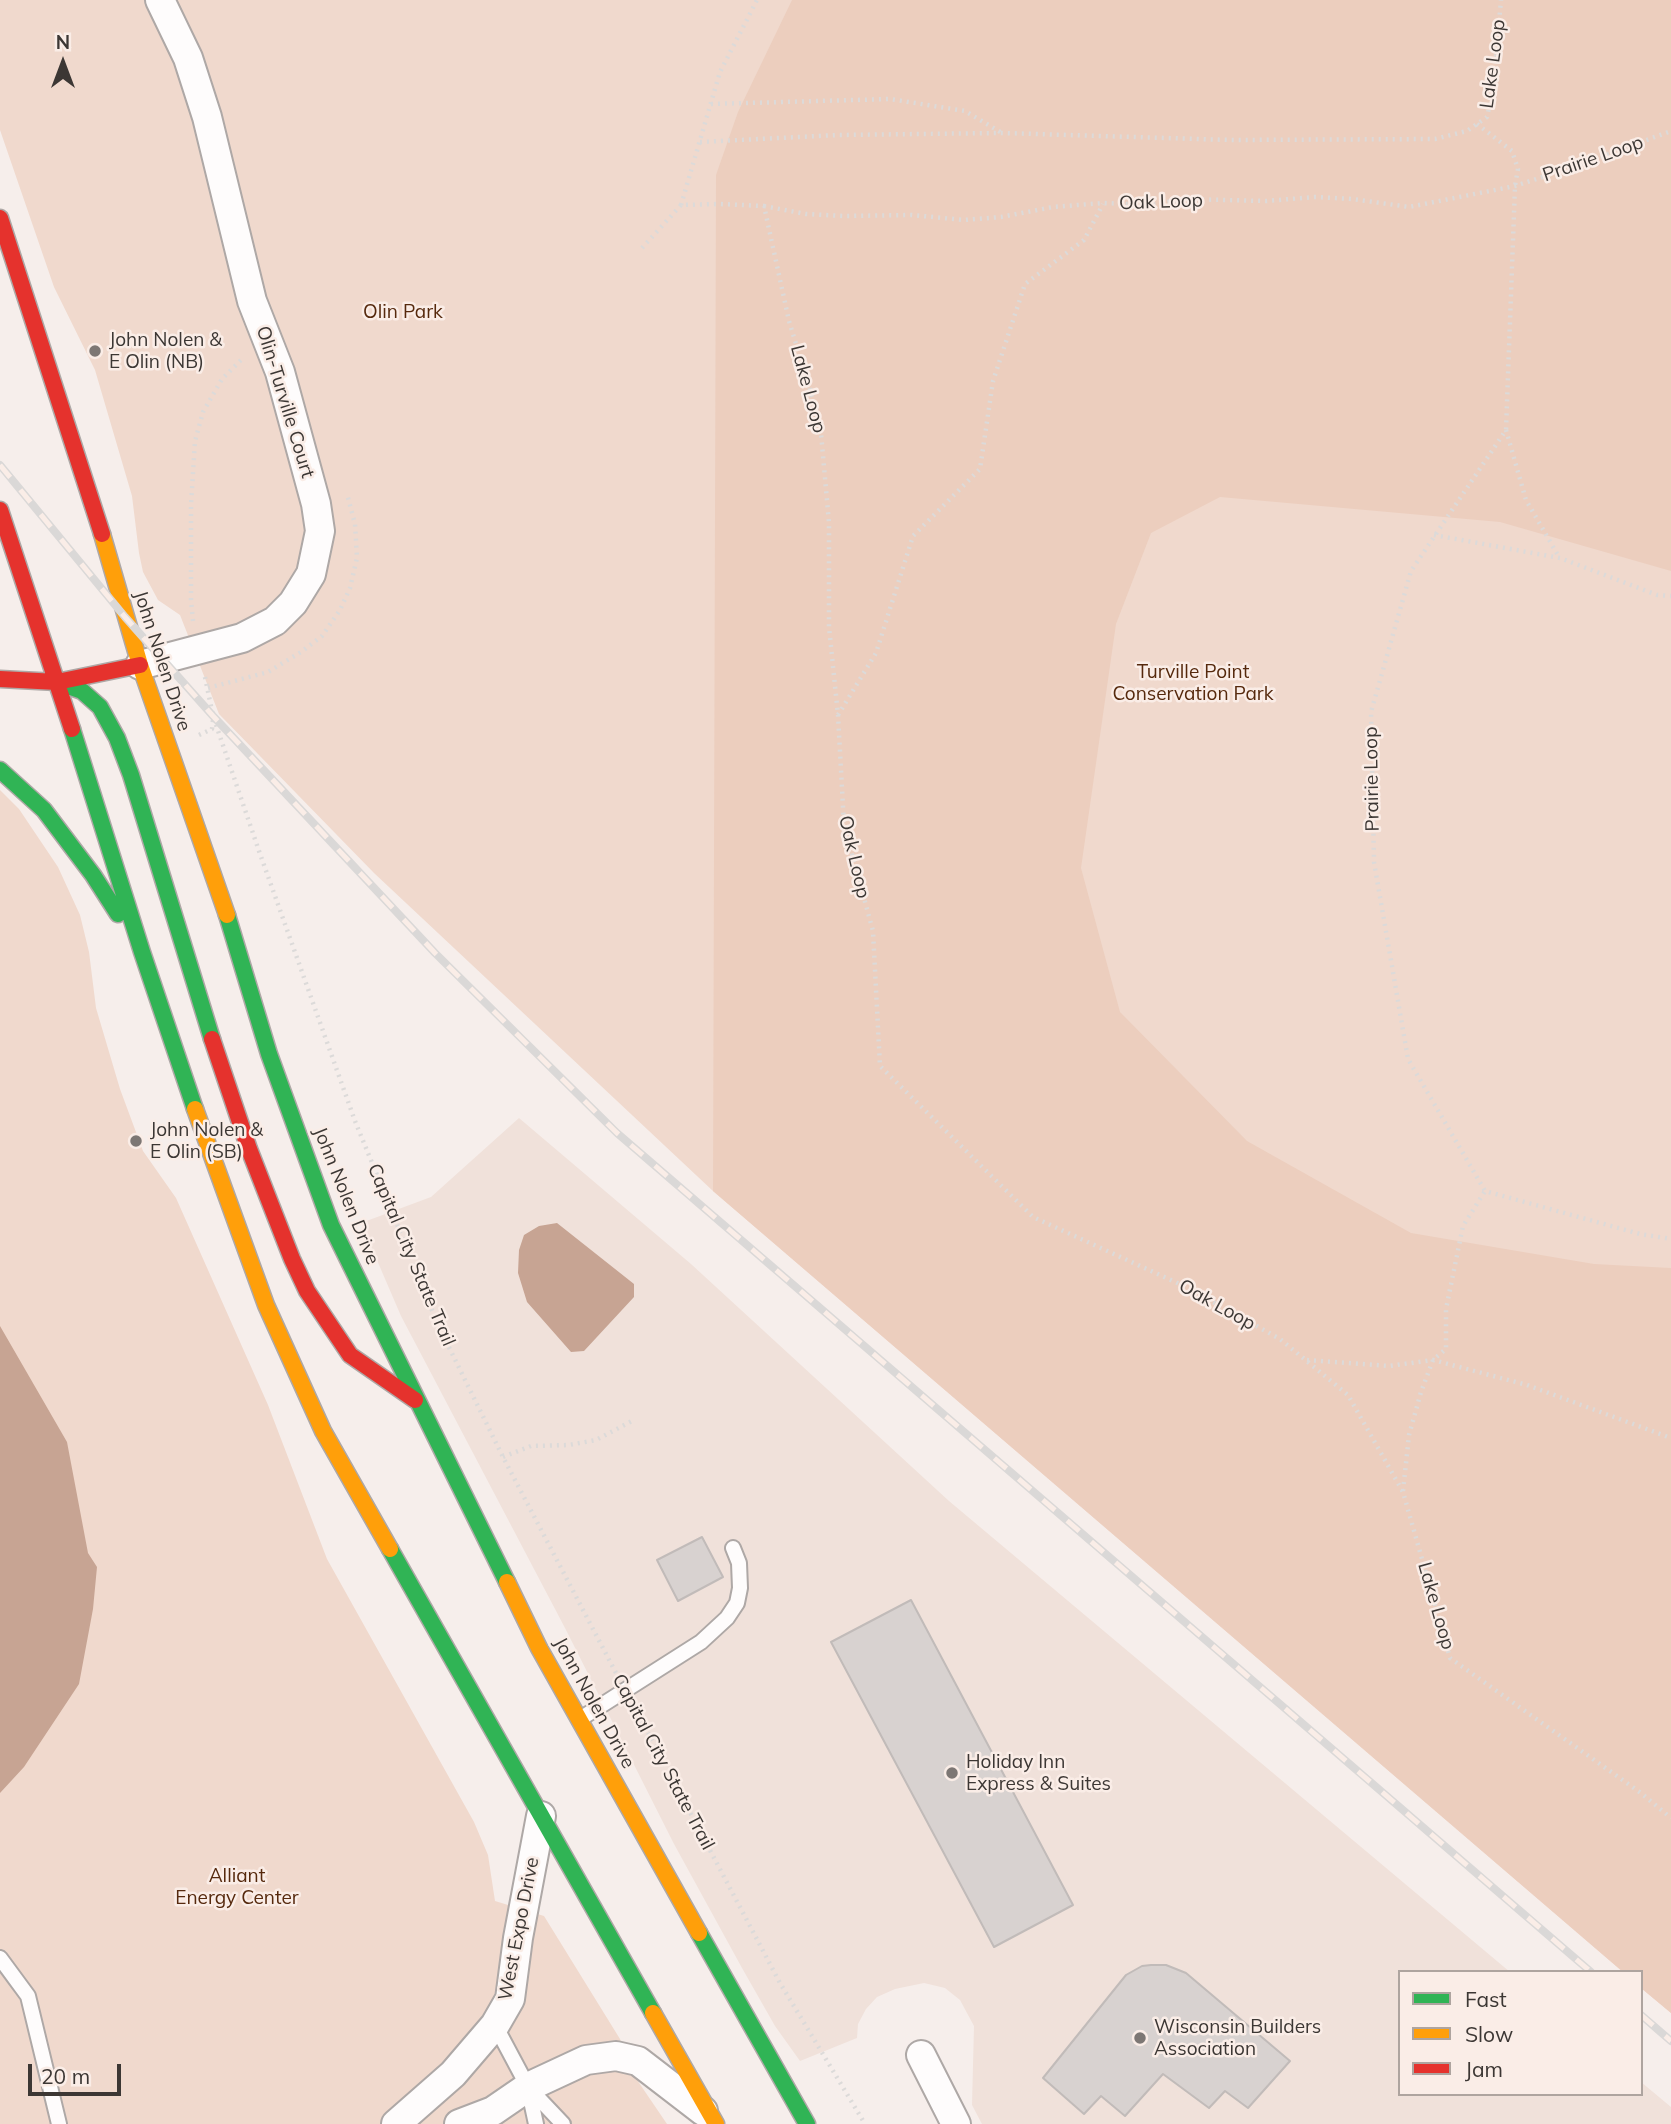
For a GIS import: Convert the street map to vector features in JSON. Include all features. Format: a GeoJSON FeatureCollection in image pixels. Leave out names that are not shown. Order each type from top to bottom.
{"type":"FeatureCollection","features":[{"type":"Feature","properties":{"kind":"main road","name":"John Nolen Drive"},"geometry":{"type":"LineString","coordinates":[[0,218],[92,499],[140,666],[220,894],[269,1054],[331,1225],[539,1648],[797,2111],[807,2124]]}},
{"type":"Feature","properties":{"kind":"main road"},"geometry":{"type":"LineString","coordinates":[[0,510],[142,952],[216,1171],[266,1305],[323,1431],[714,2121]]}},
{"type":"Feature","properties":{"kind":"main road"},"geometry":{"type":"LineString","coordinates":[[0,678],[57,682],[140,666]]}},
{"type":"Feature","properties":{"kind":"main road"},"geometry":{"type":"LineString","coordinates":[[57,682],[82,691],[100,707],[117,738],[131,775],[220,1065],[287,1247],[307,1291],[350,1355],[417,1401]]}},
{"type":"Feature","properties":{"kind":"main road"},"geometry":{"type":"LineString","coordinates":[[0,770],[44,810],[93,875],[142,952]]}},
{"type":"Feature","properties":{"kind":"street","name":"Olin-Turville Court"},"geometry":{"type":"LineString","coordinates":[[140,666],[242,638],[275,621],[293,603],[311,574],[320,531],[316,504],[280,372],[252,301],[207,117],[188,58],[160,0]]}},
{"type":"Feature","properties":{"kind":"street","name":"West Expo Drive"},"geometry":{"type":"LineString","coordinates":[[396,2124],[453,2074],[495,2025],[510,1999],[518,1938],[541,1816]]}},
{"type":"Feature","properties":{"kind":"street"},"geometry":{"type":"LineString","coordinates":[[921,2055],[956,2124]]}},
{"type":"Feature","properties":{"kind":"street"},"geometry":{"type":"LineString","coordinates":[[459,2124],[493,2111],[527,2087],[586,2060],[616,2056],[638,2062],[714,2121]]}},
{"type":"Feature","properties":{"kind":"lane"},"geometry":{"type":"LineString","coordinates":[[579,1720],[701,1642],[727,1618],[737,1604],[740,1588],[739,1563],[733,1548]]}},
{"type":"Feature","properties":{"kind":"lane"},"geometry":{"type":"LineString","coordinates":[[0,1958],[28,1996],[59,2124]]}},
{"type":"Feature","properties":{"kind":"lane"},"geometry":{"type":"LineString","coordinates":[[495,2025],[527,2087],[536,2124]]}},
{"type":"Feature","properties":{"kind":"lane"},"geometry":{"type":"LineString","coordinates":[[527,2087],[562,2124]]}},
{"type":"Feature","properties":{"kind":"path"},"geometry":{"type":"LineString","coordinates":[[642,248],[681,205],[720,72],[757,0]]}},
{"type":"Feature","properties":{"kind":"path","name":"Lake Loop"},"geometry":{"type":"LineString","coordinates":[[1477,124],[1487,117],[1493,90],[1501,0]]}},
{"type":"Feature","properties":{"kind":"path"},"geometry":{"type":"LineString","coordinates":[[711,104],[890,99],[965,111],[1003,133]]}},
{"type":"Feature","properties":{"kind":"path"},"geometry":{"type":"LineString","coordinates":[[700,142],[838,135],[1003,133],[1231,139],[1435,139],[1467,131],[1477,124]]}},
{"type":"Feature","properties":{"kind":"path","name":"Prairie Loop"},"geometry":{"type":"LineString","coordinates":[[1477,124],[1512,151],[1518,169],[1515,186],[1506,430],[1411,570],[1371,712],[1374,862],[1408,1059],[1485,1191]]}},
{"type":"Feature","properties":{"kind":"path","name":"Prairie Loop"},"geometry":{"type":"LineString","coordinates":[[1515,186],[1671,131]]}},
{"type":"Feature","properties":{"kind":"path","name":"Oak Loop"},"geometry":{"type":"LineString","coordinates":[[1306,1360],[1280,1339],[1184,1286],[1033,1217],[880,1066],[873,931],[844,825],[838,715],[876,653],[913,536],[980,469],[993,381],[1025,284],[1084,240],[1104,203],[1151,205],[1184,199],[1266,201],[1315,197],[1353,199],[1409,208],[1515,186]]}},
{"type":"Feature","properties":{"kind":"path"},"geometry":{"type":"LineString","coordinates":[[681,205],[764,206],[806,214],[912,215],[964,220],[1104,203]]}},
{"type":"Feature","properties":{"kind":"path","name":"Lake Loop"},"geometry":{"type":"LineString","coordinates":[[764,206],[789,321],[820,422],[829,523],[829,627],[838,715]]}},
{"type":"Feature","properties":{"kind":"path","name":"Capital City State Trail"},"geometry":{"type":"LineString","coordinates":[[270,343],[241,359],[222,379],[202,412],[195,441],[191,505],[191,600],[198,650],[213,716],[355,1121],[438,1325],[503,1457],[780,1983],[864,2124]]}},
{"type":"Feature","properties":{"kind":"path"},"geometry":{"type":"LineString","coordinates":[[1506,430],[1526,500],[1560,558]]}},
{"type":"Feature","properties":{"kind":"path"},"geometry":{"type":"LineString","coordinates":[[1434,535],[1560,558],[1657,594],[1671,596]]}},
{"type":"Feature","properties":{"kind":"path"},"geometry":{"type":"LineString","coordinates":[[1403,1492],[1409,1435],[1421,1392],[1433,1360],[1446,1349],[1446,1309],[1463,1226],[1485,1191],[1640,1234],[1671,1239]]}},
{"type":"Feature","properties":{"kind":"path"},"geometry":{"type":"LineString","coordinates":[[1306,1360],[1389,1366],[1433,1360],[1527,1385],[1671,1438]]}},
{"type":"Feature","properties":{"kind":"path","name":"Lake Loop"},"geometry":{"type":"LineString","coordinates":[[1306,1360],[1348,1395],[1403,1492],[1450,1658],[1641,1793],[1671,1818]]}},
{"type":"Feature","properties":{"kind":"path"},"geometry":{"type":"LineString","coordinates":[[503,1457],[531,1446],[569,1445],[596,1440],[632,1421]]}},
{"type":"Feature","properties":{"kind":"shaded area","name":"Turville Point Conservation Park"},"geometry":{"type":"Polygon","coordinates":[[[792,0],[1671,0],[1671,571],[1500,522],[1220,497],[1151,533],[1116,624],[1081,868],[1120,1012],[1247,1141],[1411,1233],[1594,1264],[1671,1268],[1671,2013],[1643,1990],[1643,1970],[1621,1970],[713,1191],[716,175],[738,112],[792,0]]]}},
{"type":"Feature","properties":{"kind":"shaded area"},"geometry":{"type":"Polygon","coordinates":[[[519,1118],[691,1264],[949,1501],[1508,1970],[1398,1970],[1398,2096],[1643,2096],[1643,2084],[1671,2107],[1671,2124],[982,2124],[972,2105],[974,2026],[960,2000],[945,1988],[924,1983],[895,1989],[877,1997],[858,2024],[857,2038],[800,2061],[775,2026],[674,1844],[565,1628],[401,1316],[361,1223],[431,1197],[519,1118]]]}},
{"type":"Feature","properties":{"kind":"shaded area"},"geometry":{"type":"Polygon","coordinates":[[[557,1223],[634,1284],[634,1297],[584,1351],[571,1352],[527,1302],[518,1273],[519,1250],[524,1235],[539,1226],[557,1223]]]}},
{"type":"Feature","properties":{"kind":"shaded area"},"geometry":{"type":"Polygon","coordinates":[[[0,1326],[67,1442],[88,1553],[97,1567],[93,1609],[79,1684],[24,1767],[0,1793],[0,1326]]]}},
{"type":"Feature","properties":{"kind":"green space","name":"Turville Point Conservation Park"},"geometry":{"type":"Polygon","coordinates":[[[0,0],[1671,0],[1671,2013],[1643,1990],[1643,1970],[1621,1970],[713,1191],[374,873],[219,714],[180,615],[158,600],[143,572],[132,496],[95,370],[54,287],[0,130],[0,0]]]}},
{"type":"Feature","properties":{"kind":"green space","name":"Alliant Energy Center"},"geometry":{"type":"Polygon","coordinates":[[[0,790],[19,809],[58,867],[80,915],[89,952],[96,1008],[120,1089],[143,1151],[176,1198],[268,1405],[327,1559],[474,1822],[488,1855],[495,1901],[544,1916],[620,2039],[633,2074],[667,2124],[0,2124],[0,790]]]}},
{"type":"Feature","properties":{"kind":"building"},"geometry":{"type":"Polygon","coordinates":[[[702,1537],[723,1577],[678,1601],[657,1560],[702,1537]]]}},
{"type":"Feature","properties":{"kind":"building","name":"Holiday Inn Express & Suites"},"geometry":{"type":"Polygon","coordinates":[[[911,1600],[1073,1905],[994,1947],[831,1642],[911,1600]]]}},
{"type":"Feature","properties":{"kind":"building"},"geometry":{"type":"Polygon","coordinates":[[[1166,1965],[1186,1973],[1290,2061],[1248,2108],[1225,2091],[1209,2108],[1163,2074],[1125,2116],[1101,2096],[1084,2114],[1043,2078],[1126,1975],[1142,1966],[1166,1965]]]}},
{"type":"Feature","properties":{"kind":"railway"},"geometry":{"type":"LineString","coordinates":[[0,465],[125,617],[213,716],[435,953],[617,1133],[1589,1970]]}},
{"type":"Feature","properties":{"kind":"railway"},"geometry":{"type":"LineString","coordinates":[[1643,2017],[1671,2041]]}},
{"type":"Feature","properties":{"kind":"traffic: fast"},"geometry":{"type":"LineString","coordinates":[[57,682],[82,691],[100,707],[117,738],[131,775],[212,1039]]}},
{"type":"Feature","properties":{"kind":"traffic: fast"},"geometry":{"type":"LineString","coordinates":[[72,729],[195,1109]]}},
{"type":"Feature","properties":{"kind":"traffic: fast"},"geometry":{"type":"LineString","coordinates":[[0,770],[44,810],[93,875],[118,914]]}},
{"type":"Feature","properties":{"kind":"traffic: fast"},"geometry":{"type":"LineString","coordinates":[[227,915],[269,1054],[331,1225],[507,1582]]}},
{"type":"Feature","properties":{"kind":"traffic: fast"},"geometry":{"type":"LineString","coordinates":[[390,1549],[653,2013]]}},
{"type":"Feature","properties":{"kind":"traffic: fast"},"geometry":{"type":"LineString","coordinates":[[699,1933],[807,2124]]}},
{"type":"Feature","properties":{"kind":"traffic: slow"},"geometry":{"type":"LineString","coordinates":[[102,534],[140,665],[227,915]]}},
{"type":"Feature","properties":{"kind":"traffic: slow"},"geometry":{"type":"LineString","coordinates":[[195,1109],[266,1305],[323,1431],[390,1549]]}},
{"type":"Feature","properties":{"kind":"traffic: slow"},"geometry":{"type":"LineString","coordinates":[[507,1582],[539,1648],[699,1933]]}},
{"type":"Feature","properties":{"kind":"traffic: slow"},"geometry":{"type":"LineString","coordinates":[[653,2013],[716,2124]]}},
{"type":"Feature","properties":{"kind":"traffic: jam"},"geometry":{"type":"LineString","coordinates":[[0,218],[102,534]]}},
{"type":"Feature","properties":{"kind":"traffic: jam"},"geometry":{"type":"LineString","coordinates":[[0,510],[72,729]]}},
{"type":"Feature","properties":{"kind":"traffic: jam"},"geometry":{"type":"LineString","coordinates":[[0,679],[57,682],[140,665]]}},
{"type":"Feature","properties":{"kind":"traffic: jam"},"geometry":{"type":"LineString","coordinates":[[212,1039],[249,1149],[307,1291],[350,1355],[415,1400]]}},
{"type":"Feature","properties":{"kind":"place","name":"John Nolen & E Olin (NB)"},"geometry":{"type":"Point","coordinates":[95,351]}},
{"type":"Feature","properties":{"kind":"place","name":"John Nolen & E Olin (SB)"},"geometry":{"type":"Point","coordinates":[136,1141]}},
{"type":"Feature","properties":{"kind":"place","name":"Holiday Inn Express & Suites"},"geometry":{"type":"Point","coordinates":[952,1773]}},
{"type":"Feature","properties":{"kind":"place","name":"Wisconsin Builders Association"},"geometry":{"type":"Point","coordinates":[1140,2038]}},
{"type":"Feature","properties":{"kind":"park label","name":"Olin Park"},"geometry":{"type":"Point","coordinates":[403,312]}}]}
